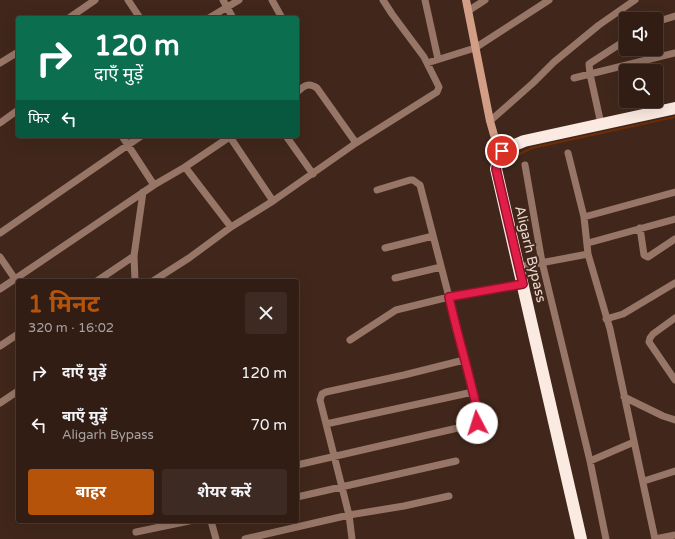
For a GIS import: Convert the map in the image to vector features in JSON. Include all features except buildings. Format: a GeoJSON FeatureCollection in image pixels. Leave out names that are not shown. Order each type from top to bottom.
{"type":"FeatureCollection","features":[{"type":"Feature","properties":{"kind":"highway"},"geometry":{"type":"LineString","coordinates":[[502,151],[524,141],[675,108]]}},
{"type":"Feature","properties":{"kind":"highway","name":"Aligarh Bypass"},"geometry":{"type":"LineString","coordinates":[[502,151],[498,157],[496,169],[522,266],[523,284],[581,539]]}},
{"type":"Feature","properties":{"kind":"street"},"geometry":{"type":"LineString","coordinates":[[72,16],[95,0]]}},
{"type":"Feature","properties":{"kind":"street"},"geometry":{"type":"LineString","coordinates":[[128,0],[139,16]]}},
{"type":"Feature","properties":{"kind":"street"},"geometry":{"type":"LineString","coordinates":[[223,0],[232,16]]}},
{"type":"Feature","properties":{"kind":"street"},"geometry":{"type":"LineString","coordinates":[[212,16],[238,0]]}},
{"type":"Feature","properties":{"kind":"street"},"geometry":{"type":"LineString","coordinates":[[272,0],[281,16]]}},
{"type":"Feature","properties":{"kind":"street"},"geometry":{"type":"LineString","coordinates":[[156,279],[189,258],[231,227],[313,174],[356,143],[437,92],[439,87],[427,63],[383,0]]}},
{"type":"Feature","properties":{"kind":"street"},"geometry":{"type":"LineString","coordinates":[[425,0],[438,59]]}},
{"type":"Feature","properties":{"kind":"street"},"geometry":{"type":"LineString","coordinates":[[466,0],[490,121],[494,135],[502,151]]}},
{"type":"Feature","properties":{"kind":"street"},"geometry":{"type":"LineString","coordinates":[[468,11],[484,0]]}},
{"type":"Feature","properties":{"kind":"street"},"geometry":{"type":"LineString","coordinates":[[427,63],[475,48],[549,0]]}},
{"type":"Feature","properties":{"kind":"street"},"geometry":{"type":"LineString","coordinates":[[490,121],[528,88],[554,62],[599,25],[635,0]]}},
{"type":"Feature","properties":{"kind":"street"},"geometry":{"type":"LineString","coordinates":[[663,20],[675,16]]}},
{"type":"Feature","properties":{"kind":"street"},"geometry":{"type":"LineString","coordinates":[[601,124],[590,74],[590,64],[619,45]]}},
{"type":"Feature","properties":{"kind":"street"},"geometry":{"type":"LineString","coordinates":[[1,60],[16,53]]}},
{"type":"Feature","properties":{"kind":"street"},"geometry":{"type":"LineString","coordinates":[[574,78],[675,53]]}},
{"type":"Feature","properties":{"kind":"street"},"geometry":{"type":"LineString","coordinates":[[299,90],[310,84],[317,88],[356,143]]}},
{"type":"Feature","properties":{"kind":"street"},"geometry":{"type":"LineString","coordinates":[[0,123],[16,111]]}},
{"type":"Feature","properties":{"kind":"street"},"geometry":{"type":"LineString","coordinates":[[123,138],[154,184]]}},
{"type":"Feature","properties":{"kind":"street"},"geometry":{"type":"LineString","coordinates":[[0,233],[138,138]]}},
{"type":"Feature","properties":{"kind":"street"},"geometry":{"type":"LineString","coordinates":[[0,289],[154,184],[185,167],[228,138]]}},
{"type":"Feature","properties":{"kind":"street"},"geometry":{"type":"LineString","coordinates":[[232,138],[273,201]]}},
{"type":"Feature","properties":{"kind":"street"},"geometry":{"type":"LineString","coordinates":[[287,138],[313,174]]}},
{"type":"Feature","properties":{"kind":"street"},"geometry":{"type":"LineString","coordinates":[[568,153],[584,216],[588,254],[606,319],[644,481],[655,539],[675,536]]}},
{"type":"Feature","properties":{"kind":"street"},"geometry":{"type":"LineString","coordinates":[[525,165],[542,262],[590,461],[606,539]]}},
{"type":"Feature","properties":{"kind":"street"},"geometry":{"type":"LineString","coordinates":[[185,167],[231,227]]}},
{"type":"Feature","properties":{"kind":"street"},"geometry":{"type":"LineString","coordinates":[[299,465],[475,424],[479,419],[420,185],[416,181],[410,180],[377,190]]}},
{"type":"Feature","properties":{"kind":"street"},"geometry":{"type":"LineString","coordinates":[[135,279],[134,256],[143,192]]}},
{"type":"Feature","properties":{"kind":"street"},"geometry":{"type":"LineString","coordinates":[[584,216],[675,192]]}},
{"type":"Feature","properties":{"kind":"street"},"geometry":{"type":"LineString","coordinates":[[588,243],[675,219]]}},
{"type":"Feature","properties":{"kind":"street"},"geometry":{"type":"LineString","coordinates":[[640,228],[644,255],[648,257],[675,239]]}},
{"type":"Feature","properties":{"kind":"street"},"geometry":{"type":"LineString","coordinates":[[385,248],[433,236]]}},
{"type":"Feature","properties":{"kind":"street"},"geometry":{"type":"LineString","coordinates":[[522,266],[588,254]]}},
{"type":"Feature","properties":{"kind":"street"},"geometry":{"type":"LineString","coordinates":[[100,279],[134,256]]}},
{"type":"Feature","properties":{"kind":"street"},"geometry":{"type":"LineString","coordinates":[[0,257],[15,279]]}},
{"type":"Feature","properties":{"kind":"street"},"geometry":{"type":"LineString","coordinates":[[395,278],[441,267]]}},
{"type":"Feature","properties":{"kind":"street"},"geometry":{"type":"LineString","coordinates":[[606,319],[623,314],[675,283]]}},
{"type":"Feature","properties":{"kind":"street"},"geometry":{"type":"LineString","coordinates":[[350,340],[396,310],[449,297],[523,284]]}},
{"type":"Feature","properties":{"kind":"street"},"geometry":{"type":"LineString","coordinates":[[675,318],[652,334],[650,338],[650,342],[675,380]]}},
{"type":"Feature","properties":{"kind":"street"},"geometry":{"type":"LineString","coordinates":[[0,346],[16,335]]}},
{"type":"Feature","properties":{"kind":"street"},"geometry":{"type":"LineString","coordinates":[[352,539],[348,515],[320,400],[322,394],[464,360]]}},
{"type":"Feature","properties":{"kind":"street"},"geometry":{"type":"LineString","coordinates":[[326,424],[473,392]]}},
{"type":"Feature","properties":{"kind":"street"},"geometry":{"type":"LineString","coordinates":[[0,403],[16,393]]}},
{"type":"Feature","properties":{"kind":"street"},"geometry":{"type":"LineString","coordinates":[[624,397],[663,416],[675,420]]}},
{"type":"Feature","properties":{"kind":"street"},"geometry":{"type":"LineString","coordinates":[[590,461],[634,442]]}},
{"type":"Feature","properties":{"kind":"street"},"geometry":{"type":"LineString","coordinates":[[299,497],[456,461]]}},
{"type":"Feature","properties":{"kind":"street"},"geometry":{"type":"LineString","coordinates":[[644,481],[675,471]]}},
{"type":"Feature","properties":{"kind":"street"},"geometry":{"type":"LineString","coordinates":[[245,539],[348,515],[404,506],[449,496]]}},
{"type":"Feature","properties":{"kind":"street"},"geometry":{"type":"LineString","coordinates":[[136,532],[179,523]]}},
{"type":"Feature","properties":{"kind":"street"},"geometry":{"type":"LineString","coordinates":[[212,523],[216,539]]}},
{"type":"Feature","properties":{"kind":"waterway"},"geometry":{"type":"LineString","coordinates":[[509,159],[532,148],[675,117]]}},
{"type":"Feature","properties":{"kind":"route"},"geometry":{"type":"LineString","coordinates":[[477,423],[479,419],[449,297],[523,284],[496,169],[498,157],[502,151]]}}]}
